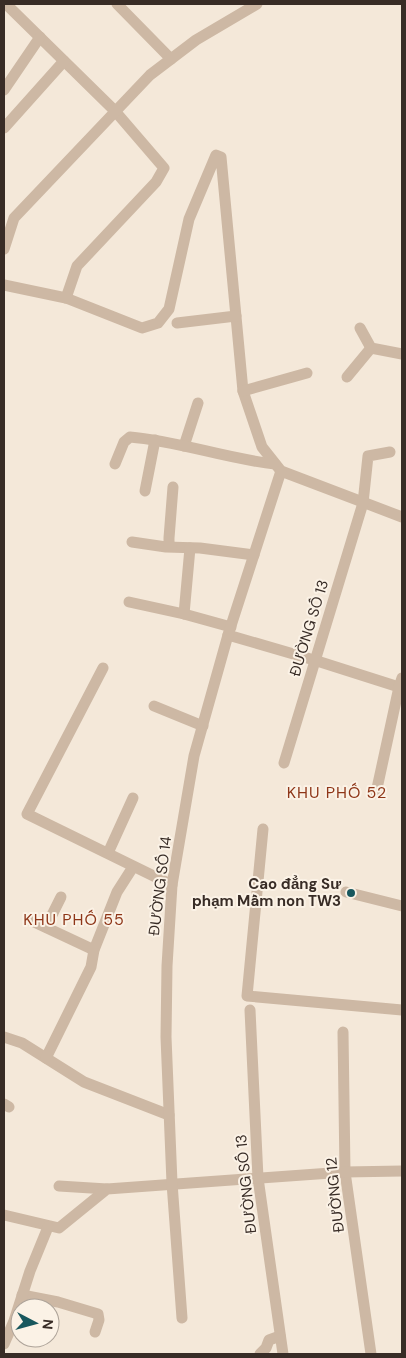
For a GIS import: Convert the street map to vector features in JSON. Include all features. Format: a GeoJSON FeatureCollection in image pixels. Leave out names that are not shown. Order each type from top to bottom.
{"type":"FeatureCollection","features":[{"type":"Feature","properties":{"kind":"street"},"geometry":{"type":"LineString","coordinates":[[6,4],[115,111],[164,168],[156,182],[77,266],[66,298]]}},
{"type":"Feature","properties":{"kind":"street"},"geometry":{"type":"LineString","coordinates":[[117,4],[171,59]]}},
{"type":"Feature","properties":{"kind":"street"},"geometry":{"type":"LineString","coordinates":[[4,248],[9,216],[150,75],[196,40],[257,4]]}},
{"type":"Feature","properties":{"kind":"street"},"geometry":{"type":"LineString","coordinates":[[4,90],[40,37]]}},
{"type":"Feature","properties":{"kind":"street"},"geometry":{"type":"LineString","coordinates":[[4,128],[64,61]]}},
{"type":"Feature","properties":{"kind":"street"},"geometry":{"type":"LineString","coordinates":[[4,285],[66,298],[142,328],[158,323],[168,309],[189,219],[216,155],[222,159],[243,391],[262,447],[278,468]]}},
{"type":"Feature","properties":{"kind":"street"},"geometry":{"type":"LineString","coordinates":[[177,323],[236,316]]}},
{"type":"Feature","properties":{"kind":"street"},"geometry":{"type":"LineString","coordinates":[[360,328],[371,348]]}},
{"type":"Feature","properties":{"kind":"street"},"geometry":{"type":"LineString","coordinates":[[371,348],[402,354]]}},
{"type":"Feature","properties":{"kind":"street"},"geometry":{"type":"LineString","coordinates":[[347,377],[371,348]]}},
{"type":"Feature","properties":{"kind":"street"},"geometry":{"type":"LineString","coordinates":[[243,391],[307,373]]}},
{"type":"Feature","properties":{"kind":"street"},"geometry":{"type":"LineString","coordinates":[[184,446],[198,403]]}},
{"type":"Feature","properties":{"kind":"street"},"geometry":{"type":"LineString","coordinates":[[115,464],[126,438],[156,440],[278,468],[402,517]]}},
{"type":"Feature","properties":{"kind":"street"},"geometry":{"type":"LineString","coordinates":[[145,491],[156,440]]}},
{"type":"Feature","properties":{"kind":"street","name":"ĐƯỜNG SỐ 13"},"geometry":{"type":"LineString","coordinates":[[284,763],[363,503],[368,456],[390,452]]}},
{"type":"Feature","properties":{"kind":"street","name":"ĐƯỜNG SỐ 14"},"geometry":{"type":"LineString","coordinates":[[182,1318],[172,1184],[166,1037],[172,885],[194,756],[278,468]]}},
{"type":"Feature","properties":{"kind":"street"},"geometry":{"type":"LineString","coordinates":[[171,546],[169,538],[174,487]]}},
{"type":"Feature","properties":{"kind":"street"},"geometry":{"type":"LineString","coordinates":[[132,542],[254,555]]}},
{"type":"Feature","properties":{"kind":"street"},"geometry":{"type":"LineString","coordinates":[[184,614],[190,548]]}},
{"type":"Feature","properties":{"kind":"street"},"geometry":{"type":"LineString","coordinates":[[129,602],[184,614],[314,660],[401,685],[376,793]]}},
{"type":"Feature","properties":{"kind":"street"},"geometry":{"type":"LineString","coordinates":[[103,668],[27,814],[172,885]]}},
{"type":"Feature","properties":{"kind":"street"},"geometry":{"type":"LineString","coordinates":[[154,706],[203,726]]}},
{"type":"Feature","properties":{"kind":"street"},"geometry":{"type":"LineString","coordinates":[[108,853],[133,798]]}},
{"type":"Feature","properties":{"kind":"street"},"geometry":{"type":"LineString","coordinates":[[263,829],[247,996],[402,1010]]}},
{"type":"Feature","properties":{"kind":"street"},"geometry":{"type":"LineString","coordinates":[[46,1058],[91,967],[94,950],[117,892],[133,866]]}},
{"type":"Feature","properties":{"kind":"street"},"geometry":{"type":"LineString","coordinates":[[346,892],[402,906]]}},
{"type":"Feature","properties":{"kind":"street"},"geometry":{"type":"LineString","coordinates":[[46,927],[61,897]]}},
{"type":"Feature","properties":{"kind":"street"},"geometry":{"type":"LineString","coordinates":[[30,920],[94,950]]}},
{"type":"Feature","properties":{"kind":"street","name":"ĐƯỜNG SỐ 13"},"geometry":{"type":"LineString","coordinates":[[250,1010],[258,1178],[283,1354]]}},
{"type":"Feature","properties":{"kind":"street","name":"ĐƯỜNG 12"},"geometry":{"type":"LineString","coordinates":[[343,1032],[345,1172],[371,1354]]}},
{"type":"Feature","properties":{"kind":"street"},"geometry":{"type":"LineString","coordinates":[[4,1037],[22,1043],[84,1082],[169,1115]]}},
{"type":"Feature","properties":{"kind":"street"},"geometry":{"type":"LineString","coordinates":[[59,1186],[107,1190],[345,1172],[402,1171]]}},
{"type":"Feature","properties":{"kind":"street"},"geometry":{"type":"LineString","coordinates":[[4,1215],[58,1228],[107,1190]]}},
{"type":"Feature","properties":{"kind":"street"},"geometry":{"type":"LineString","coordinates":[[4,1344],[48,1227]]}},
{"type":"Feature","properties":{"kind":"street"},"geometry":{"type":"LineString","coordinates":[[22,1295],[58,1302],[98,1314],[99,1320],[95,1332]]}},
{"type":"Feature","properties":{"kind":"street"},"geometry":{"type":"LineString","coordinates":[[260,1354],[266,1348],[269,1340],[280,1336]]}},
{"type":"Feature","properties":{"kind":"place","name":"Cao đẳng Sư phạm Mầm non TW3"},"geometry":{"type":"Point","coordinates":[351,893]}},
{"type":"Feature","properties":{"kind":"district","name":"KHU PHỐ 52"},"geometry":{"type":"Point","coordinates":[337,792]}},
{"type":"Feature","properties":{"kind":"district","name":"KHU PHỐ 55"},"geometry":{"type":"Point","coordinates":[74,919]}}]}
